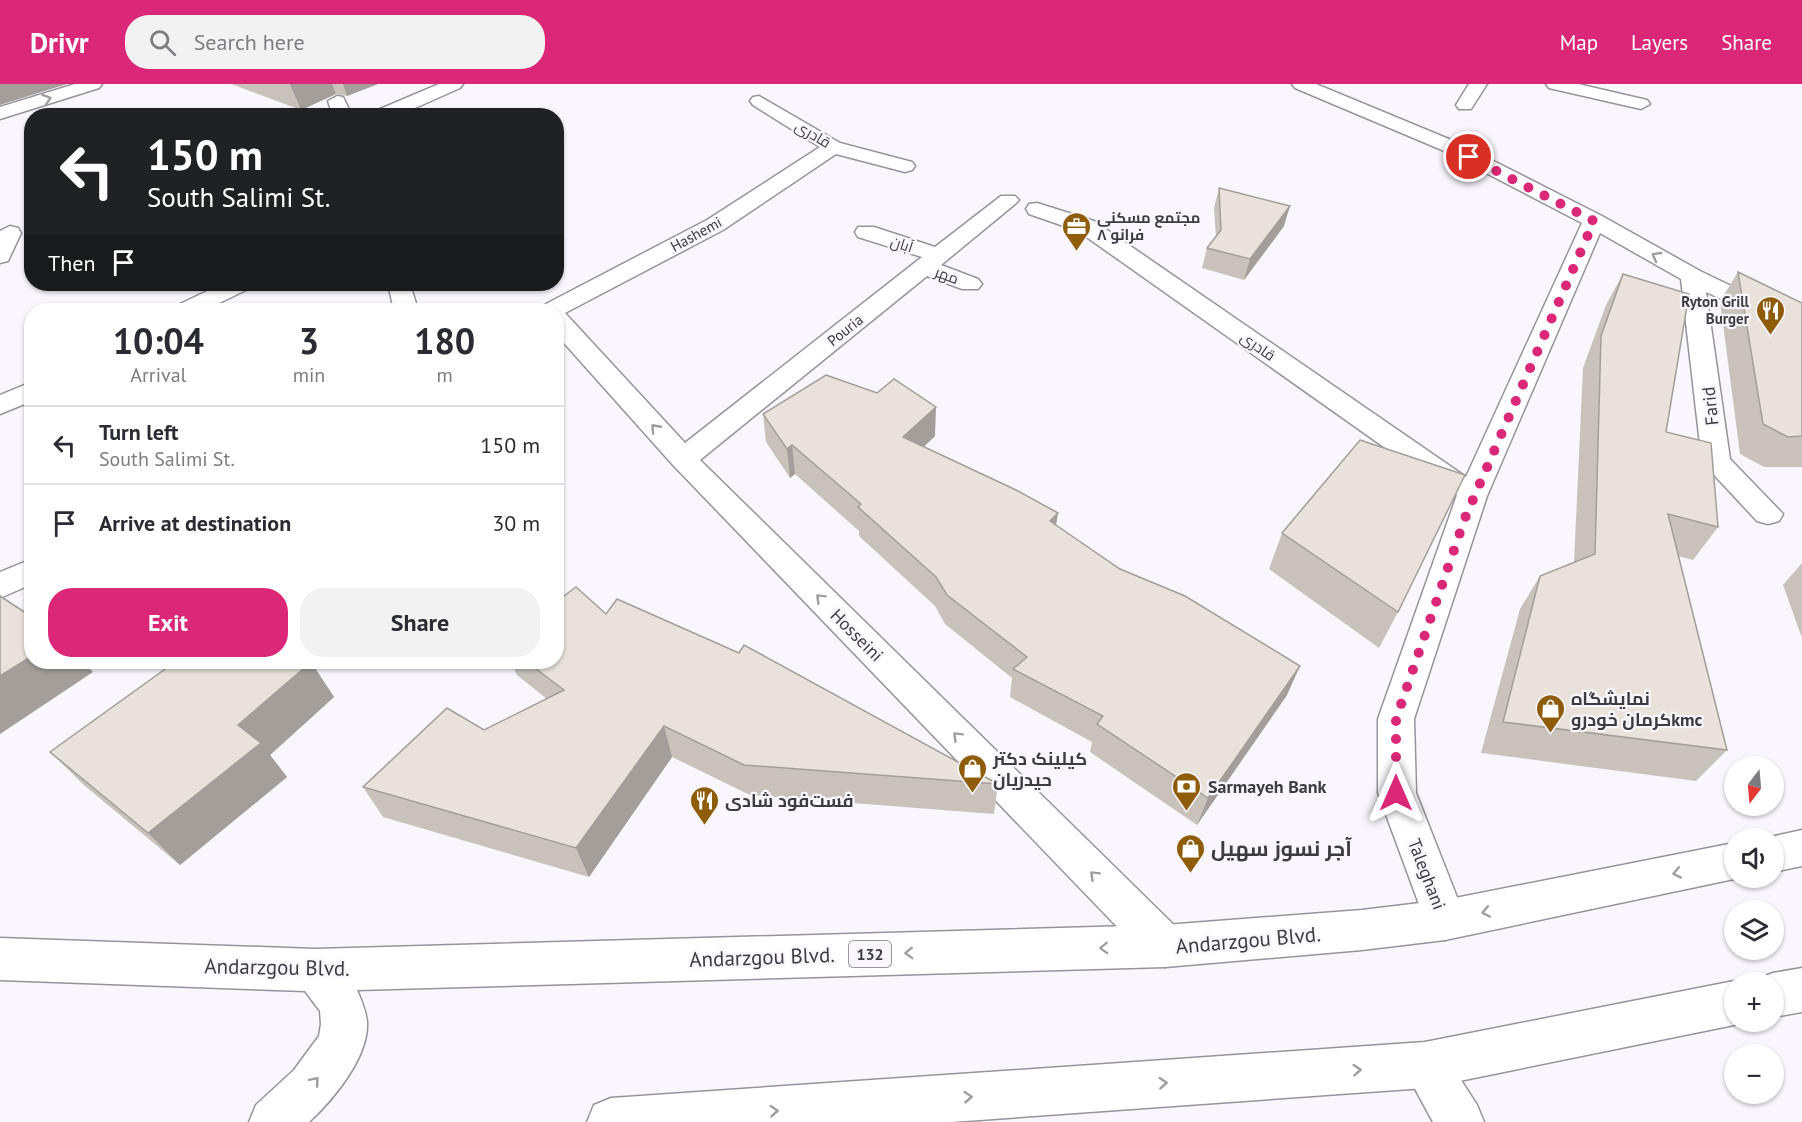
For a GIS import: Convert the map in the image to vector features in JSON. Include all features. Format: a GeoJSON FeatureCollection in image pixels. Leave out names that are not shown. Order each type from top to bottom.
{"type":"FeatureCollection","features":[{"type":"Feature","properties":{"kind":"street"},"geometry":{"type":"LineString","coordinates":[[2,111],[93,84]]}},
{"type":"Feature","properties":{"kind":"street"},"geometry":{"type":"LineString","coordinates":[[398,108],[454,84]]}},
{"type":"Feature","properties":{"kind":"street"},"geometry":{"type":"LineString","coordinates":[[1301,84],[1449,146],[1594,221],[1692,276],[1802,330]]}},
{"type":"Feature","properties":{"kind":"street"},"geometry":{"type":"LineString","coordinates":[[1465,105],[1478,84]]}},
{"type":"Feature","properties":{"kind":"street"},"geometry":{"type":"LineString","coordinates":[[1555,84],[1641,104]]}},
{"type":"Feature","properties":{"kind":"street","name":"قادری"},"geometry":{"type":"LineString","coordinates":[[759,101],[833,147],[905,166]]}},
{"type":"Feature","properties":{"kind":"street"},"geometry":{"type":"LineString","coordinates":[[2,111],[24,120]]}},
{"type":"Feature","properties":{"kind":"street","name":"Hashemi"},"geometry":{"type":"LineString","coordinates":[[564,304],[715,225],[833,147]]}},
{"type":"Feature","properties":{"kind":"street","name":"Pouria"},"geometry":{"type":"LineString","coordinates":[[683,459],[1008,200]]}},
{"type":"Feature","properties":{"kind":"street","name":"قادری"},"geometry":{"type":"LineString","coordinates":[[1037,209],[1086,226],[1473,496]]}},
{"type":"Feature","properties":{"kind":"street","name":"Taleghani"},"geometry":{"type":"LineString","coordinates":[[1444,920],[1396,793],[1396,719],[1473,496],[1594,221]]}},
{"type":"Feature","properties":{"kind":"street","name":"آبان"},"geometry":{"type":"LineString","coordinates":[[866,232],[931,261]]}},
{"type":"Feature","properties":{"kind":"street"},"geometry":{"type":"LineString","coordinates":[[0,256],[10,233]]}},
{"type":"Feature","properties":{"kind":"street","name":"مهر"},"geometry":{"type":"LineString","coordinates":[[931,261],[970,284]]}},
{"type":"Feature","properties":{"kind":"street","name":"Farid"},"geometry":{"type":"LineString","coordinates":[[1692,276],[1716,462],[1768,514]]}},
{"type":"Feature","properties":{"kind":"street"},"geometry":{"type":"LineString","coordinates":[[201,303],[226,291]]}},
{"type":"Feature","properties":{"kind":"street","name":"Hosseini"},"geometry":{"type":"LineString","coordinates":[[564,327],[683,459],[1165,946]]}},
{"type":"Feature","properties":{"kind":"street"},"geometry":{"type":"LineString","coordinates":[[0,406],[24,394]]}},
{"type":"Feature","properties":{"kind":"street"},"geometry":{"type":"LineString","coordinates":[[0,586],[24,574]]}},
{"type":"Feature","properties":{"kind":"street"},"geometry":{"type":"LineString","coordinates":[[1784,852],[1802,848]]}},
{"type":"Feature","properties":{"kind":"street","name":"Andarzgou Blvd."},"geometry":{"type":"LineString","coordinates":[[0,959],[315,970],[1165,946],[1362,930],[1444,920],[1724,863]]}},
{"type":"Feature","properties":{"kind":"street"},"geometry":{"type":"LineString","coordinates":[[273,1122],[314,1084],[335,1056],[341,1039],[343,1010],[335,995],[315,970]]}},
{"type":"Feature","properties":{"kind":"street"},"geometry":{"type":"LineString","coordinates":[[1784,993],[1802,990]]}},
{"type":"Feature","properties":{"kind":"street"},"geometry":{"type":"LineString","coordinates":[[611,1122],[1425,1065],[1724,1005]]}},
{"type":"Feature","properties":{"kind":"street"},"geometry":{"type":"LineString","coordinates":[[1425,1065],[1460,1122]]}},
{"type":"Feature","properties":{"kind":"building"},"geometry":{"type":"Polygon","coordinates":[[[1219,188],[1290,206],[1250,259],[1207,248],[1221,230],[1219,188]]]}},
{"type":"Feature","properties":{"kind":"building"},"geometry":{"type":"Polygon","coordinates":[[[1738,272],[1802,303],[1802,436],[1788,437],[1763,424],[1738,272]]]}},
{"type":"Feature","properties":{"kind":"building"},"geometry":{"type":"Polygon","coordinates":[[[1623,274],[1689,294],[1666,432],[1711,443],[1718,527],[1668,514],[1727,750],[1503,722],[1540,576],[1595,554],[1601,336],[1623,274]]]}},
{"type":"Feature","properties":{"kind":"building"},"geometry":{"type":"Polygon","coordinates":[[[826,375],[877,393],[894,379],[936,407],[903,437],[1016,490],[1058,513],[1050,521],[1120,569],[1185,596],[1300,666],[1208,798],[1097,724],[1103,716],[1013,669],[1027,657],[947,595],[936,577],[858,507],[861,504],[792,445],[787,449],[763,414],[826,375]]]}},
{"type":"Feature","properties":{"kind":"building"},"geometry":{"type":"Polygon","coordinates":[[[1360,440],[1465,475],[1398,612],[1282,533],[1360,440]]]}},
{"type":"Feature","properties":{"kind":"building"},"geometry":{"type":"Polygon","coordinates":[[[576,587],[606,614],[617,599],[739,653],[744,645],[998,784],[744,765],[664,726],[576,848],[363,787],[447,708],[484,730],[564,690],[536,669],[564,669],[564,596],[576,587]]]}},
{"type":"Feature","properties":{"kind":"building"},"geometry":{"type":"Polygon","coordinates":[[[0,596],[24,612],[24,661],[0,676],[0,596]]]}},
{"type":"Feature","properties":{"kind":"building"},"geometry":{"type":"Polygon","coordinates":[[[165,669],[303,669],[238,725],[261,743],[148,833],[50,752],[165,669]]]}},
{"type":"Feature","properties":{"kind":"place","name":"مجتمع مسکنی فرانو ۸"},"geometry":{"type":"Point","coordinates":[1076,252]}},
{"type":"Feature","properties":{"kind":"place","name":"Ryton Grill Burger"},"geometry":{"type":"Point","coordinates":[1770,336]}},
{"type":"Feature","properties":{"kind":"place","name":"نمایشگاه کرمان خودروkmc"},"geometry":{"type":"Point","coordinates":[1550,734]}},
{"type":"Feature","properties":{"kind":"place","name":"کیلینک دکتر حیدریان"},"geometry":{"type":"Point","coordinates":[972,794]}},
{"type":"Feature","properties":{"kind":"place","name":"Sarmayeh Bank"},"geometry":{"type":"Point","coordinates":[1187,812]}},
{"type":"Feature","properties":{"kind":"place","name":"فست‌فود شادی"},"geometry":{"type":"Point","coordinates":[704,826]}},
{"type":"Feature","properties":{"kind":"place","name":"آجر نسوز سهیل"},"geometry":{"type":"Point","coordinates":[1190,874]}},
{"type":"Feature","properties":{"kind":"route"},"geometry":{"type":"LineString","coordinates":[[1396,793],[1396,719],[1465,518],[1594,221],[1469,157]]}}]}
